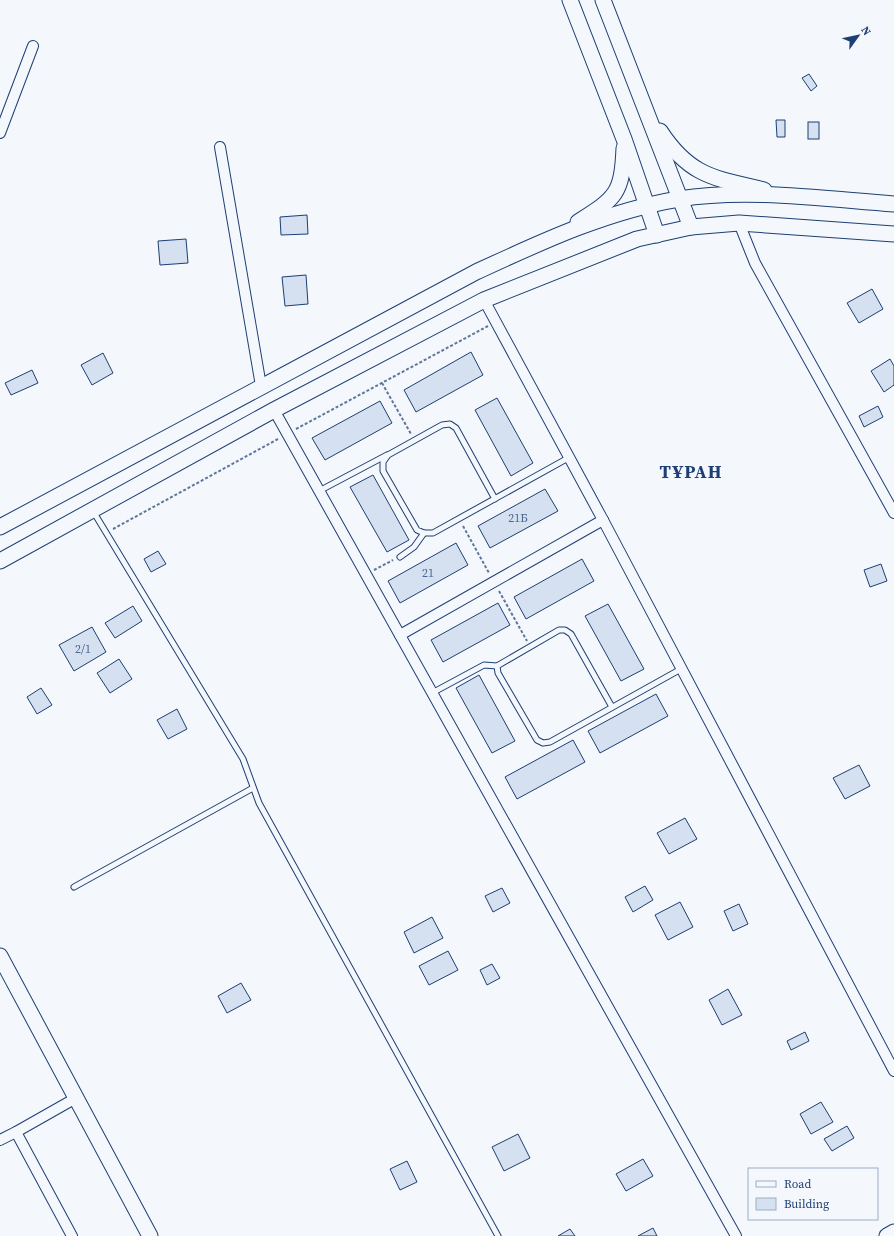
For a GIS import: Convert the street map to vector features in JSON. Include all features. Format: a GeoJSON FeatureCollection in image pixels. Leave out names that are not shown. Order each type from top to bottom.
{"type":"FeatureCollection","features":[{"type":"Feature","properties":{"kind":"street"},"geometry":{"type":"LineString","coordinates":[[570,0],[624,139],[657,235]]}},
{"type":"Feature","properties":{"kind":"street"},"geometry":{"type":"LineString","coordinates":[[603,0],[691,227]]}},
{"type":"Feature","properties":{"kind":"street"},"geometry":{"type":"LineString","coordinates":[[0,133],[33,46]]}},
{"type":"Feature","properties":{"kind":"street"},"geometry":{"type":"LineString","coordinates":[[644,103],[673,149],[686,163],[709,176],[784,195]]}},
{"type":"Feature","properties":{"kind":"street"},"geometry":{"type":"LineString","coordinates":[[553,237],[606,205],[619,188],[623,168],[624,139]]}},
{"type":"Feature","properties":{"kind":"street"},"geometry":{"type":"LineString","coordinates":[[220,147],[261,386]]}},
{"type":"Feature","properties":{"kind":"street"},"geometry":{"type":"LineString","coordinates":[[0,527],[476,272],[553,237],[647,206],[680,199],[707,196],[784,195],[894,204]]}},
{"type":"Feature","properties":{"kind":"street"},"geometry":{"type":"LineString","coordinates":[[739,223],[755,263],[894,513]]}},
{"type":"Feature","properties":{"kind":"street"},"geometry":{"type":"LineString","coordinates":[[0,560],[274,410],[484,300],[637,239],[691,227],[739,223],[894,234]]}},
{"type":"Feature","properties":{"kind":"street"},"geometry":{"type":"LineString","coordinates":[[484,300],[570,457],[894,1071]]}},
{"type":"Feature","properties":{"kind":"street"},"geometry":{"type":"LineString","coordinates":[[274,410],[736,1236]]}},
{"type":"Feature","properties":{"kind":"street"},"geometry":{"type":"LineString","coordinates":[[400,635],[603,520]]}},
{"type":"Feature","properties":{"kind":"street"},"geometry":{"type":"LineString","coordinates":[[0,956],[150,1236]]}},
{"type":"Feature","properties":{"kind":"street"},"geometry":{"type":"LineString","coordinates":[[0,1140],[76,1098]]}},
{"type":"Feature","properties":{"kind":"street"},"geometry":{"type":"LineString","coordinates":[[16,1132],[72,1236]]}},
{"type":"Feature","properties":{"kind":"street"},"geometry":{"type":"LineString","coordinates":[[887,1236],[894,1232]]}},
{"type":"Feature","properties":{"kind":"lane"},"geometry":{"type":"LineString","coordinates":[[319,491],[442,425],[450,424],[456,428],[495,499]]}},
{"type":"Feature","properties":{"kind":"lane"},"geometry":{"type":"LineString","coordinates":[[388,455],[383,462],[383,471],[417,530],[424,533],[433,533],[570,457]]}},
{"type":"Feature","properties":{"kind":"lane"},"geometry":{"type":"LineString","coordinates":[[92,510],[242,759],[259,804],[498,1236]]}},
{"type":"Feature","properties":{"kind":"lane"},"geometry":{"type":"LineString","coordinates":[[400,557],[414,547],[424,533]]}},
{"type":"Feature","properties":{"kind":"lane"},"geometry":{"type":"LineString","coordinates":[[432,693],[484,665],[497,666],[559,630],[566,630],[571,634],[612,707]]}},
{"type":"Feature","properties":{"kind":"lane"},"geometry":{"type":"LineString","coordinates":[[497,666],[498,673],[536,740],[543,743],[550,742],[681,668]]}},
{"type":"Feature","properties":{"kind":"lane"},"geometry":{"type":"LineString","coordinates":[[74,887],[253,788]]}},
{"type":"Feature","properties":{"kind":"path"},"geometry":{"type":"LineString","coordinates":[[106,533],[496,322]]}},
{"type":"Feature","properties":{"kind":"path"},"geometry":{"type":"LineString","coordinates":[[382,383],[414,440]]}},
{"type":"Feature","properties":{"kind":"path"},"geometry":{"type":"LineString","coordinates":[[366,575],[400,557]]}},
{"type":"Feature","properties":{"kind":"building"},"geometry":{"type":"Polygon","coordinates":[[[809,74],[817,86],[811,91],[802,78],[809,74]]]}},
{"type":"Feature","properties":{"kind":"building"},"geometry":{"type":"Polygon","coordinates":[[[776,120],[785,120],[785,137],[777,137],[776,120]]]}},
{"type":"Feature","properties":{"kind":"building"},"geometry":{"type":"Polygon","coordinates":[[[808,122],[819,122],[819,139],[808,139],[808,122]]]}},
{"type":"Feature","properties":{"kind":"building"},"geometry":{"type":"Polygon","coordinates":[[[307,215],[308,234],[281,235],[280,217],[307,215]]]}},
{"type":"Feature","properties":{"kind":"building"},"geometry":{"type":"Polygon","coordinates":[[[186,239],[188,263],[160,265],[158,241],[186,239]]]}},
{"type":"Feature","properties":{"kind":"building"},"geometry":{"type":"Polygon","coordinates":[[[306,275],[308,304],[285,306],[282,277],[306,275]]]}},
{"type":"Feature","properties":{"kind":"building"},"geometry":{"type":"Polygon","coordinates":[[[872,289],[883,309],[859,323],[847,303],[872,289]]]}},
{"type":"Feature","properties":{"kind":"building"},"geometry":{"type":"Polygon","coordinates":[[[471,352],[483,375],[416,412],[404,390],[471,352]]]}},
{"type":"Feature","properties":{"kind":"building"},"geometry":{"type":"Polygon","coordinates":[[[103,353],[113,373],[92,385],[81,365],[103,353]]]}},
{"type":"Feature","properties":{"kind":"building"},"geometry":{"type":"Polygon","coordinates":[[[890,359],[894,366],[894,385],[884,392],[871,371],[890,359]]]}},
{"type":"Feature","properties":{"kind":"building"},"geometry":{"type":"Polygon","coordinates":[[[32,370],[38,383],[11,395],[5,383],[32,370]]]}},
{"type":"Feature","properties":{"kind":"building"},"geometry":{"type":"Polygon","coordinates":[[[497,398],[533,463],[511,476],[475,410],[497,398]]]}},
{"type":"Feature","properties":{"kind":"building"},"geometry":{"type":"Polygon","coordinates":[[[380,401],[392,423],[325,460],[312,438],[380,401]]]}},
{"type":"Feature","properties":{"kind":"building"},"geometry":{"type":"Polygon","coordinates":[[[878,406],[883,417],[864,427],[859,416],[878,406]]]}},
{"type":"Feature","properties":{"kind":"building"},"geometry":{"type":"Polygon","coordinates":[[[373,475],[409,540],[387,552],[350,487],[373,475]]]}},
{"type":"Feature","properties":{"kind":"building"},"geometry":{"type":"Polygon","coordinates":[[[545,489],[558,511],[490,548],[478,526],[545,489]]]}},
{"type":"Feature","properties":{"kind":"building"},"geometry":{"type":"Polygon","coordinates":[[[456,543],[468,565],[400,603],[388,581],[456,543]]]}},
{"type":"Feature","properties":{"kind":"building"},"geometry":{"type":"Polygon","coordinates":[[[158,551],[166,564],[151,572],[144,559],[158,551]]]}},
{"type":"Feature","properties":{"kind":"building"},"geometry":{"type":"Polygon","coordinates":[[[582,559],[594,581],[526,619],[514,597],[582,559]]]}},
{"type":"Feature","properties":{"kind":"building"},"geometry":{"type":"Polygon","coordinates":[[[881,564],[887,581],[870,587],[864,570],[881,564]]]}},
{"type":"Feature","properties":{"kind":"building"},"geometry":{"type":"Polygon","coordinates":[[[498,603],[510,625],[443,662],[431,640],[498,603]]]}},
{"type":"Feature","properties":{"kind":"building"},"geometry":{"type":"Polygon","coordinates":[[[608,604],[644,669],[621,681],[585,616],[608,604]]]}},
{"type":"Feature","properties":{"kind":"building"},"geometry":{"type":"Polygon","coordinates":[[[133,606],[142,621],[115,638],[105,623],[133,606]]]}},
{"type":"Feature","properties":{"kind":"building"},"geometry":{"type":"Polygon","coordinates":[[[92,627],[106,652],[74,671],[59,645],[92,627]]]}},
{"type":"Feature","properties":{"kind":"building"},"geometry":{"type":"Polygon","coordinates":[[[119,659],[132,679],[110,693],[97,673],[119,659]]]}},
{"type":"Feature","properties":{"kind":"building"},"geometry":{"type":"Polygon","coordinates":[[[479,675],[515,741],[492,753],[456,688],[479,675]]]}},
{"type":"Feature","properties":{"kind":"building"},"geometry":{"type":"Polygon","coordinates":[[[41,688],[52,705],[37,714],[27,697],[41,688]]]}},
{"type":"Feature","properties":{"kind":"building"},"geometry":{"type":"Polygon","coordinates":[[[656,694],[668,716],[600,753],[588,731],[656,694]]]}},
{"type":"Feature","properties":{"kind":"building"},"geometry":{"type":"Polygon","coordinates":[[[177,709],[187,729],[168,739],[157,720],[177,709]]]}},
{"type":"Feature","properties":{"kind":"building"},"geometry":{"type":"Polygon","coordinates":[[[573,740],[585,762],[517,799],[505,777],[573,740]]]}},
{"type":"Feature","properties":{"kind":"building"},"geometry":{"type":"Polygon","coordinates":[[[859,765],[870,786],[845,799],[833,778],[859,765]]]}},
{"type":"Feature","properties":{"kind":"building"},"geometry":{"type":"Polygon","coordinates":[[[685,818],[697,839],[669,854],[657,833],[685,818]]]}},
{"type":"Feature","properties":{"kind":"building"},"geometry":{"type":"Polygon","coordinates":[[[645,886],[653,900],[633,912],[625,897],[645,886]]]}},
{"type":"Feature","properties":{"kind":"building"},"geometry":{"type":"Polygon","coordinates":[[[502,888],[510,903],[493,912],[485,896],[502,888]]]}},
{"type":"Feature","properties":{"kind":"building"},"geometry":{"type":"Polygon","coordinates":[[[680,902],[693,927],[668,940],[655,915],[680,902]]]}},
{"type":"Feature","properties":{"kind":"building"},"geometry":{"type":"Polygon","coordinates":[[[739,904],[748,924],[733,931],[724,911],[739,904]]]}},
{"type":"Feature","properties":{"kind":"building"},"geometry":{"type":"Polygon","coordinates":[[[432,917],[443,938],[414,953],[404,932],[432,917]]]}},
{"type":"Feature","properties":{"kind":"building"},"geometry":{"type":"Polygon","coordinates":[[[448,951],[458,970],[429,985],[419,966],[448,951]]]}},
{"type":"Feature","properties":{"kind":"building"},"geometry":{"type":"Polygon","coordinates":[[[492,964],[500,978],[487,985],[480,970],[492,964]]]}},
{"type":"Feature","properties":{"kind":"building"},"geometry":{"type":"Polygon","coordinates":[[[241,983],[251,1000],[227,1013],[218,996],[241,983]]]}},
{"type":"Feature","properties":{"kind":"building"},"geometry":{"type":"Polygon","coordinates":[[[728,989],[742,1015],[722,1025],[709,1000],[728,989]]]}},
{"type":"Feature","properties":{"kind":"building"},"geometry":{"type":"Polygon","coordinates":[[[805,1032],[809,1041],[791,1050],[787,1041],[805,1032]]]}},
{"type":"Feature","properties":{"kind":"building"},"geometry":{"type":"Polygon","coordinates":[[[821,1102],[833,1122],[811,1134],[800,1114],[821,1102]]]}},
{"type":"Feature","properties":{"kind":"building"},"geometry":{"type":"Polygon","coordinates":[[[847,1126],[854,1138],[832,1151],[824,1139],[847,1126]]]}},
{"type":"Feature","properties":{"kind":"building"},"geometry":{"type":"Polygon","coordinates":[[[518,1134],[530,1158],[504,1171],[492,1147],[518,1134]]]}},
{"type":"Feature","properties":{"kind":"building"},"geometry":{"type":"Polygon","coordinates":[[[643,1159],[653,1176],[626,1191],[616,1174],[643,1159]]]}},
{"type":"Feature","properties":{"kind":"building"},"geometry":{"type":"Polygon","coordinates":[[[407,1161],[417,1182],[400,1190],[390,1169],[407,1161]]]}},
{"type":"Feature","properties":{"kind":"building"},"geometry":{"type":"Polygon","coordinates":[[[653,1228],[657,1236],[638,1236],[653,1228]]]}},
{"type":"Feature","properties":{"kind":"building"},"geometry":{"type":"Polygon","coordinates":[[[570,1229],[575,1236],[558,1236],[570,1229]]]}},
{"type":"Feature","properties":{"kind":"district","name":"ТҰРАН"},"geometry":{"type":"Point","coordinates":[691,471]}}]}
